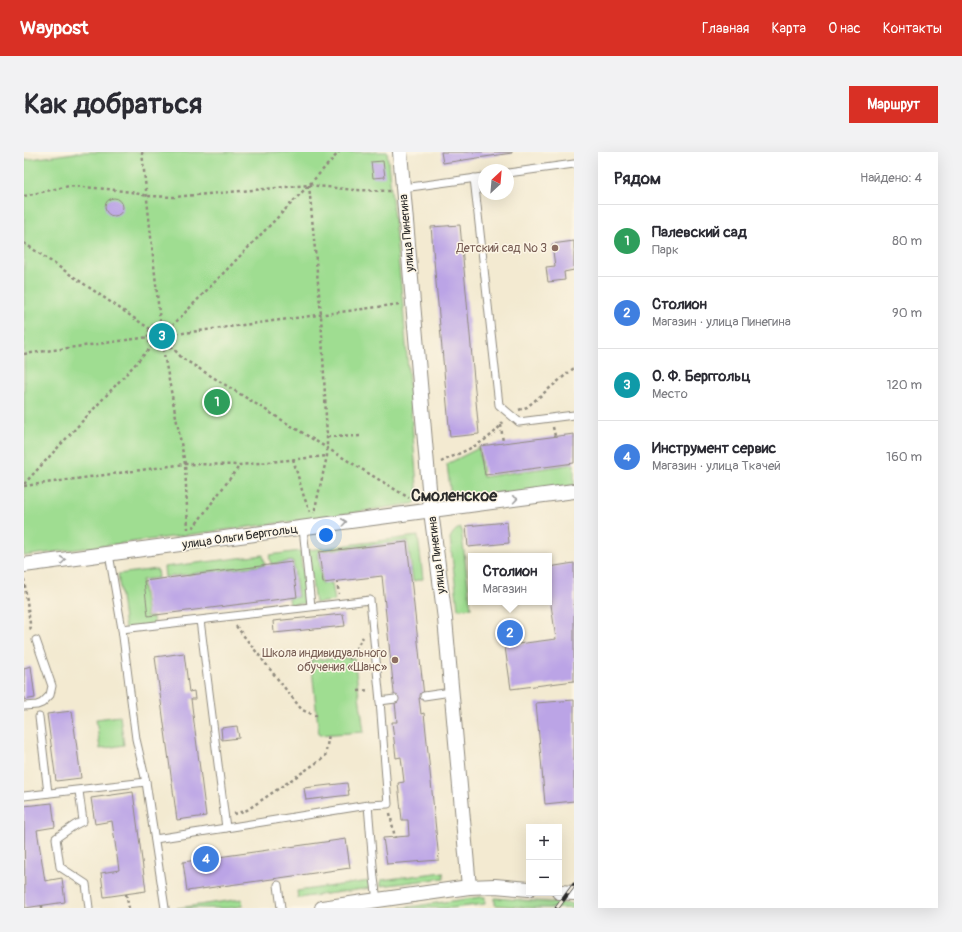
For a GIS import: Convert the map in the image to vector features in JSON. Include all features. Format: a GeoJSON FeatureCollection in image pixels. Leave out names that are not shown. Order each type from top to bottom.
{"type":"FeatureCollection","features":[{"type":"Feature","properties":{"kind":"street","name":"улица Пинегина"},"geometry":{"type":"LineString","coordinates":[[400,152],[398,189],[445,618],[469,887]]}},
{"type":"Feature","properties":{"kind":"street","name":"улица Ольги Берггольц"},"geometry":{"type":"LineString","coordinates":[[24,565],[574,491]]}},
{"type":"Feature","properties":{"kind":"street"},"geometry":{"type":"LineString","coordinates":[[322,908],[384,902],[469,887],[495,886],[526,889]]}},
{"type":"Feature","properties":{"kind":"street"},"geometry":{"type":"LineString","coordinates":[[562,892],[574,893]]}},
{"type":"Feature","properties":{"kind":"lane"},"geometry":{"type":"LineString","coordinates":[[514,172],[574,164]]}},
{"type":"Feature","properties":{"kind":"lane"},"geometry":{"type":"LineString","coordinates":[[474,178],[499,406],[519,422],[574,415]]}},
{"type":"Feature","properties":{"kind":"lane"},"geometry":{"type":"LineString","coordinates":[[398,189],[478,178]]}},
{"type":"Feature","properties":{"kind":"lane"},"geometry":{"type":"LineString","coordinates":[[303,528],[311,606]]}},
{"type":"Feature","properties":{"kind":"lane"},"geometry":{"type":"LineString","coordinates":[[109,554],[122,629],[136,739],[146,782],[165,908]]}},
{"type":"Feature","properties":{"kind":"lane"},"geometry":{"type":"LineString","coordinates":[[122,629],[370,600],[388,804],[155,839]]}},
{"type":"Feature","properties":{"kind":"lane"},"geometry":{"type":"LineString","coordinates":[[200,620],[226,828]]}},
{"type":"Feature","properties":{"kind":"lane"},"geometry":{"type":"LineString","coordinates":[[24,706],[37,705],[42,702],[50,695],[52,686],[34,638]]}},
{"type":"Feature","properties":{"kind":"lane"},"geometry":{"type":"LineString","coordinates":[[424,696],[451,692]]}},
{"type":"Feature","properties":{"kind":"lane"},"geometry":{"type":"LineString","coordinates":[[380,701],[395,699]]}},
{"type":"Feature","properties":{"kind":"lane"},"geometry":{"type":"LineString","coordinates":[[39,717],[48,793]]}},
{"type":"Feature","properties":{"kind":"lane"},"geometry":{"type":"LineString","coordinates":[[24,796],[146,782]]}},
{"type":"Feature","properties":{"kind":"lane"},"geometry":{"type":"LineString","coordinates":[[78,790],[83,821],[56,838],[60,867],[86,884],[90,908]]}},
{"type":"Feature","properties":{"kind":"lane"},"geometry":{"type":"LineString","coordinates":[[368,806],[374,878],[384,902]]}},
{"type":"Feature","properties":{"kind":"lane"},"geometry":{"type":"LineString","coordinates":[[278,885],[281,908]]}},
{"type":"Feature","properties":{"kind":"path"},"geometry":{"type":"LineString","coordinates":[[142,152],[160,322]]}},
{"type":"Feature","properties":{"kind":"path"},"geometry":{"type":"LineString","coordinates":[[172,326],[309,185],[339,152]]}},
{"type":"Feature","properties":{"kind":"path"},"geometry":{"type":"LineString","coordinates":[[293,459],[304,497],[313,519],[327,456],[327,437],[321,315],[309,185]]}},
{"type":"Feature","properties":{"kind":"path"},"geometry":{"type":"LineString","coordinates":[[24,196],[69,186],[131,192],[147,196],[174,197],[309,185],[354,190],[398,189]]}},
{"type":"Feature","properties":{"kind":"path"},"geometry":{"type":"LineString","coordinates":[[24,243],[150,328]]}},
{"type":"Feature","properties":{"kind":"path"},"geometry":{"type":"LineString","coordinates":[[176,334],[405,303]]}},
{"type":"Feature","properties":{"kind":"path"},"geometry":{"type":"LineString","coordinates":[[156,323],[168,323],[172,326],[176,334],[175,341],[171,346],[163,349],[156,348],[150,342],[150,328],[156,323]]}},
{"type":"Feature","properties":{"kind":"path"},"geometry":{"type":"LineString","coordinates":[[24,354],[149,337]]}},
{"type":"Feature","properties":{"kind":"path"},"geometry":{"type":"LineString","coordinates":[[24,485],[153,345]]}},
{"type":"Feature","properties":{"kind":"path"},"geometry":{"type":"LineString","coordinates":[[171,346],[182,358],[410,498]]}},
{"type":"Feature","properties":{"kind":"path"},"geometry":{"type":"LineString","coordinates":[[163,349],[185,464],[188,535],[240,466]]}},
{"type":"Feature","properties":{"kind":"path"},"geometry":{"type":"LineString","coordinates":[[441,462],[480,444],[501,425],[508,414],[527,407],[574,368]]}},
{"type":"Feature","properties":{"kind":"path"},"geometry":{"type":"LineString","coordinates":[[501,425],[503,443]]}},
{"type":"Feature","properties":{"kind":"path"},"geometry":{"type":"LineString","coordinates":[[327,437],[363,436]]}},
{"type":"Feature","properties":{"kind":"path"},"geometry":{"type":"LineString","coordinates":[[24,485],[185,464],[240,466],[327,456]]}},
{"type":"Feature","properties":{"kind":"path"},"geometry":{"type":"LineString","coordinates":[[24,578],[34,638]]}},
{"type":"Feature","properties":{"kind":"path"},"geometry":{"type":"LineString","coordinates":[[228,616],[302,710],[317,716]]}},
{"type":"Feature","properties":{"kind":"path"},"geometry":{"type":"LineString","coordinates":[[349,659],[372,623]]}},
{"type":"Feature","properties":{"kind":"path"},"geometry":{"type":"LineString","coordinates":[[224,818],[247,810],[325,757],[329,734]]}},
{"type":"Feature","properties":{"kind":"path"},"geometry":{"type":"LineString","coordinates":[[388,804],[395,838]]}},
{"type":"Feature","properties":{"kind":"path"},"geometry":{"type":"LineString","coordinates":[[126,894],[129,908]]}},
{"type":"Feature","properties":{"kind":"green space"},"geometry":{"type":"Polygon","coordinates":[[[82,152],[387,152],[403,306],[418,500],[413,504],[318,518],[24,556],[24,160],[82,152]]]}},
{"type":"Feature","properties":{"kind":"green space"},"geometry":{"type":"Polygon","coordinates":[[[479,448],[483,477],[574,464],[574,485],[458,502],[453,500],[451,497],[447,464],[479,448]]]}},
{"type":"Feature","properties":{"kind":"green space"},"geometry":{"type":"Polygon","coordinates":[[[461,528],[468,584],[468,605],[471,605],[471,608],[458,609],[450,538],[456,530],[461,528]]]}},
{"type":"Feature","properties":{"kind":"green space"},"geometry":{"type":"Polygon","coordinates":[[[418,536],[423,579],[413,581],[408,541],[318,551],[322,584],[332,583],[335,601],[315,603],[308,550],[418,536]]]}},
{"type":"Feature","properties":{"kind":"green space"},"geometry":{"type":"Polygon","coordinates":[[[300,551],[307,603],[290,605],[289,598],[298,597],[293,561],[271,564],[269,555],[300,551]]]}},
{"type":"Feature","properties":{"kind":"green space"},"geometry":{"type":"Polygon","coordinates":[[[263,555],[265,565],[165,577],[164,567],[263,555]]]}},
{"type":"Feature","properties":{"kind":"green space"},"geometry":{"type":"Polygon","coordinates":[[[157,569],[158,578],[142,580],[147,617],[153,617],[154,624],[125,628],[118,574],[157,569]]]}},
{"type":"Feature","properties":{"kind":"green space"},"geometry":{"type":"Polygon","coordinates":[[[354,658],[364,732],[319,735],[311,660],[354,658]]]}},
{"type":"Feature","properties":{"kind":"green space"},"geometry":{"type":"Polygon","coordinates":[[[120,716],[124,745],[100,749],[96,719],[120,716]]]}},
{"type":"Feature","properties":{"kind":"green space"},"geometry":{"type":"Polygon","coordinates":[[[443,872],[444,878],[381,886],[381,880],[443,872]]]}},
{"type":"Feature","properties":{"kind":"green space"},"geometry":{"type":"Polygon","coordinates":[[[369,881],[370,888],[298,898],[297,891],[369,881]]]}},
{"type":"Feature","properties":{"kind":"green space"},"geometry":{"type":"Polygon","coordinates":[[[485,897],[485,904],[452,908],[401,908],[485,897]]]}},
{"type":"Feature","properties":{"kind":"green space"},"geometry":{"type":"Polygon","coordinates":[[[495,898],[574,904],[574,908],[533,908],[495,905],[495,898]]]}},
{"type":"Feature","properties":{"kind":"green space"},"geometry":{"type":"Polygon","coordinates":[[[242,899],[243,906],[228,908],[177,908],[242,899]]]}},
{"type":"Feature","properties":{"kind":"building"},"geometry":{"type":"Polygon","coordinates":[[[441,152],[512,152],[512,153],[443,163],[441,152]]]}},
{"type":"Feature","properties":{"kind":"building"},"geometry":{"type":"Polygon","coordinates":[[[383,161],[385,177],[373,178],[371,162],[383,161]]]}},
{"type":"Feature","properties":{"kind":"building"},"geometry":{"type":"Polygon","coordinates":[[[114,198],[118,199],[122,203],[122,211],[118,215],[114,216],[110,215],[106,211],[105,207],[106,203],[110,199],[114,198]]]}},
{"type":"Feature","properties":{"kind":"building"},"geometry":{"type":"Polygon","coordinates":[[[460,225],[479,434],[450,437],[431,227],[460,225]]]}},
{"type":"Feature","properties":{"kind":"building"},"geometry":{"type":"Polygon","coordinates":[[[574,241],[574,270],[564,272],[565,280],[548,282],[546,267],[555,266],[552,244],[574,241]]]}},
{"type":"Feature","properties":{"kind":"building"},"geometry":{"type":"Polygon","coordinates":[[[574,434],[574,463],[485,475],[480,446],[574,434]]]}},
{"type":"Feature","properties":{"kind":"building"},"geometry":{"type":"Polygon","coordinates":[[[507,522],[509,543],[468,547],[466,526],[507,522]]]}},
{"type":"Feature","properties":{"kind":"building"},"geometry":{"type":"Polygon","coordinates":[[[407,542],[424,696],[424,698],[419,698],[421,714],[424,713],[439,860],[387,864],[383,838],[409,836],[408,820],[402,820],[398,783],[404,782],[401,757],[396,758],[392,722],[397,722],[382,576],[323,583],[319,552],[407,542]]]}},
{"type":"Feature","properties":{"kind":"building"},"geometry":{"type":"Polygon","coordinates":[[[292,562],[297,597],[148,616],[144,581],[292,562]]]}},
{"type":"Feature","properties":{"kind":"building"},"geometry":{"type":"Polygon","coordinates":[[[574,563],[574,681],[511,689],[502,626],[516,624],[518,644],[556,639],[551,605],[552,567],[574,563]]]}},
{"type":"Feature","properties":{"kind":"building"},"geometry":{"type":"Polygon","coordinates":[[[343,614],[345,626],[274,633],[273,621],[343,614]]]}},
{"type":"Feature","properties":{"kind":"building"},"geometry":{"type":"Polygon","coordinates":[[[184,653],[189,692],[194,691],[195,699],[191,699],[206,816],[177,820],[155,657],[184,653]]]}},
{"type":"Feature","properties":{"kind":"building"},"geometry":{"type":"Polygon","coordinates":[[[31,666],[35,698],[24,700],[24,668],[31,666]]]}},
{"type":"Feature","properties":{"kind":"building"},"geometry":{"type":"Polygon","coordinates":[[[574,700],[574,801],[545,804],[536,703],[574,700]]]}},
{"type":"Feature","properties":{"kind":"building"},"geometry":{"type":"Polygon","coordinates":[[[72,711],[81,778],[56,781],[47,714],[72,711]]]}},
{"type":"Feature","properties":{"kind":"building"},"geometry":{"type":"Polygon","coordinates":[[[237,726],[239,738],[222,740],[221,728],[237,726]]]}},
{"type":"Feature","properties":{"kind":"building"},"geometry":{"type":"Polygon","coordinates":[[[347,783],[349,795],[306,800],[304,788],[347,783]]]}},
{"type":"Feature","properties":{"kind":"building"},"geometry":{"type":"Polygon","coordinates":[[[133,792],[146,891],[104,897],[101,873],[119,870],[112,821],[95,824],[91,798],[133,792]]]}},
{"type":"Feature","properties":{"kind":"building"},"geometry":{"type":"Polygon","coordinates":[[[52,803],[55,827],[37,830],[45,881],[62,878],[65,902],[25,908],[24,806],[52,803]]]}},
{"type":"Feature","properties":{"kind":"building"},"geometry":{"type":"Polygon","coordinates":[[[346,839],[350,868],[187,891],[183,862],[346,839]]]}},
{"type":"Feature","properties":{"kind":"railway"},"geometry":{"type":"LineString","coordinates":[[557,908],[574,885]]}},
{"type":"Feature","properties":{"kind":"place","name":"Детский сад № 3"},"geometry":{"type":"Point","coordinates":[555,248]}},
{"type":"Feature","properties":{"kind":"place","name":"О. Ф. Берггольц"},"geometry":{"type":"Point","coordinates":[162,336]}},
{"type":"Feature","properties":{"kind":"place","name":"Палевский сад"},"geometry":{"type":"Point","coordinates":[217,402]}},
{"type":"Feature","properties":{"kind":"place","name":"Столион"},"geometry":{"type":"Point","coordinates":[510,633]}},
{"type":"Feature","properties":{"kind":"place","name":"Школа индивидуального обучения «Шанс»"},"geometry":{"type":"Point","coordinates":[395,660]}},
{"type":"Feature","properties":{"kind":"place","name":"Инструмент сервис"},"geometry":{"type":"Point","coordinates":[206,859]}},
{"type":"Feature","properties":{"kind":"district","name":"Смоленское"},"geometry":{"type":"Point","coordinates":[454,496]}}]}
